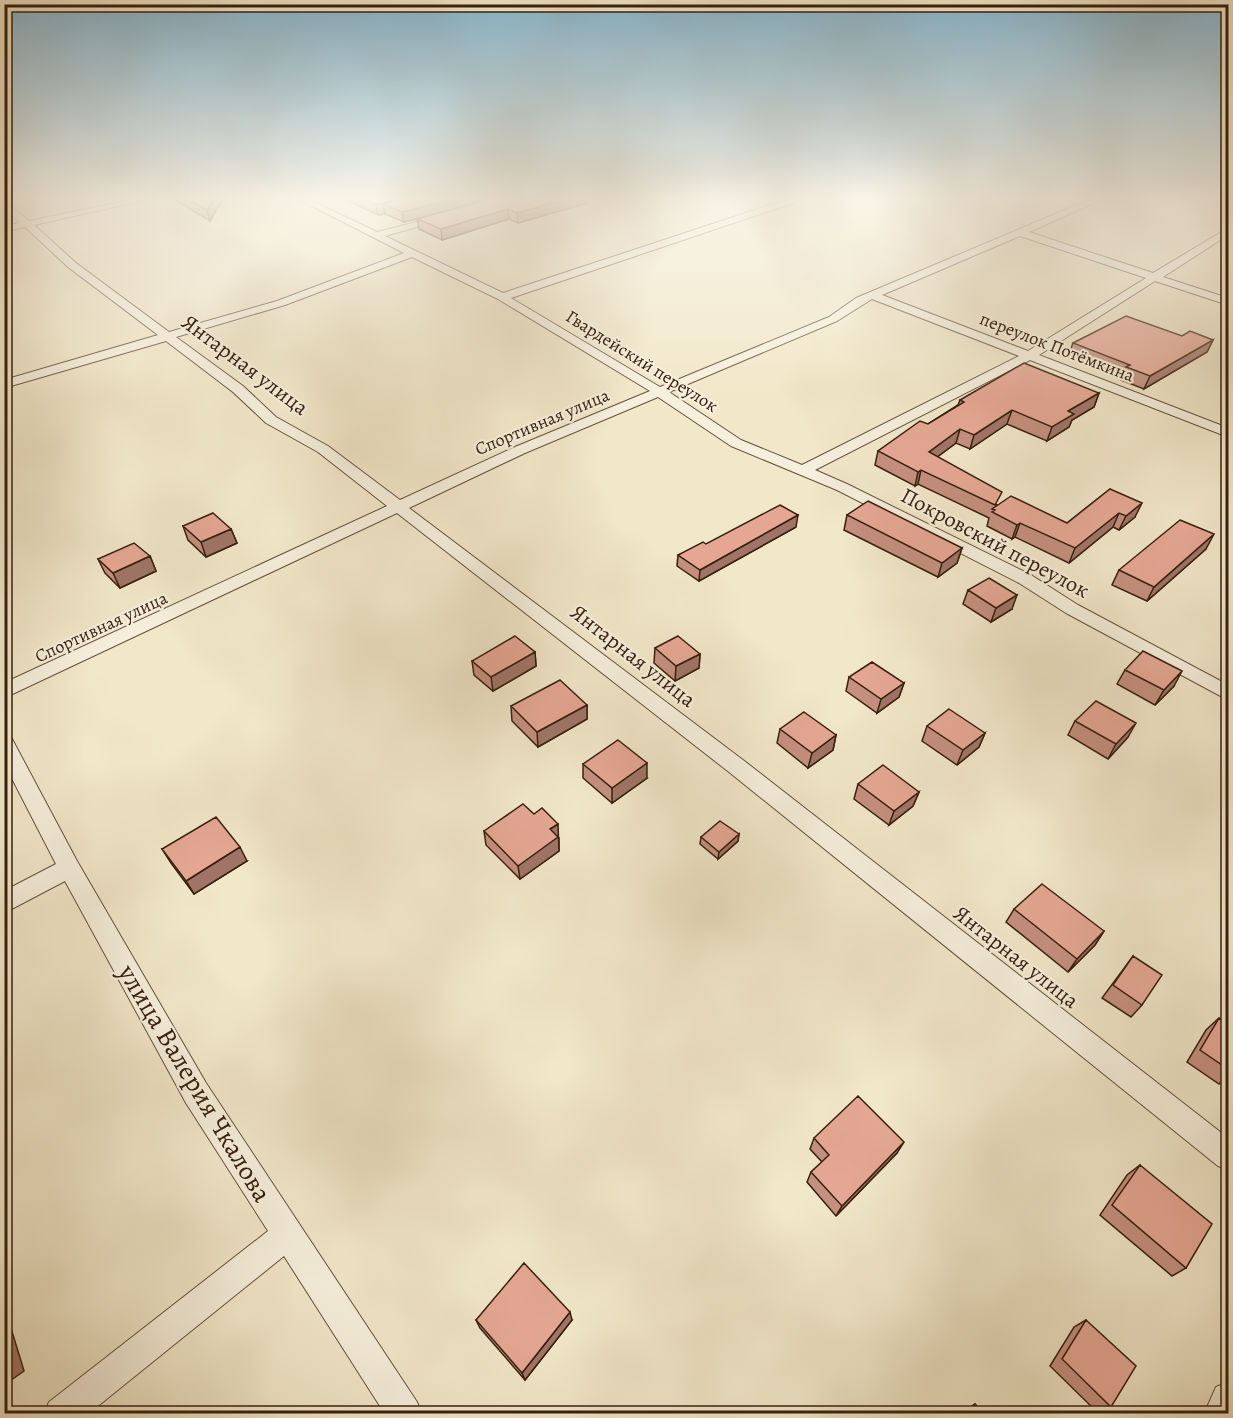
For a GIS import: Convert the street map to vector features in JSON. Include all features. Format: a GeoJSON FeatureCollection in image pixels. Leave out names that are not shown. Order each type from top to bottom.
{"type":"FeatureCollection","features":[{"type":"Feature","properties":{"kind":"street","name":"Янтарная улица"},"geometry":{"type":"LineString","coordinates":[[72,265],[238,389],[271,420],[323,449],[727,758],[1228,1156]]}},
{"type":"Feature","properties":{"kind":"street"},"geometry":{"type":"LineString","coordinates":[[4,384],[165,335],[281,303],[377,265]]}},
{"type":"Feature","properties":{"kind":"street","name":"Гвардейский переулок"},"geometry":{"type":"LineString","coordinates":[[438,265],[502,297],[660,392],[736,443]]}},
{"type":"Feature","properties":{"kind":"street"},"geometry":{"type":"LineString","coordinates":[[502,297],[597,265]]}},
{"type":"Feature","properties":{"kind":"street","name":"Спортивная улица"},"geometry":{"type":"LineString","coordinates":[[4,691],[520,450],[833,319],[860,300],[942,265]]}},
{"type":"Feature","properties":{"kind":"street"},"geometry":{"type":"LineString","coordinates":[[1119,265],[1228,302]]}},
{"type":"Feature","properties":{"kind":"street"},"geometry":{"type":"LineString","coordinates":[[802,471],[1029,356],[1174,265]]}},
{"type":"Feature","properties":{"kind":"street","name":"переулок Потёмкина"},"geometry":{"type":"LineString","coordinates":[[872,295],[1228,433]]}},
{"type":"Feature","properties":{"kind":"street","name":"Покровский переулок"},"geometry":{"type":"LineString","coordinates":[[736,443],[842,487],[1025,579],[1072,609],[1228,693]]}},
{"type":"Feature","properties":{"kind":"street","name":"улица Валерия Чкалова"},"geometry":{"type":"LineString","coordinates":[[4,742],[69,868],[196,1093],[405,1413]]}},
{"type":"Feature","properties":{"kind":"street"},"geometry":{"type":"LineString","coordinates":[[4,903],[69,868]]}},
{"type":"Feature","properties":{"kind":"street"},"geometry":{"type":"LineString","coordinates":[[61,1413],[288,1234]]}},
{"type":"Feature","properties":{"kind":"street"},"geometry":{"type":"LineString","coordinates":[[1221,1413],[1228,1399]]}},
{"type":"Feature","properties":{"kind":"building"},"geometry":{"type":"Polygon","coordinates":[[[1126,316],[1182,336],[1190,331],[1213,340],[1150,376],[1126,367],[1130,365],[1073,343],[1126,316]]]}},
{"type":"Feature","properties":{"kind":"building"},"geometry":{"type":"Polygon","coordinates":[[[1024,363],[1099,393],[1068,411],[1074,414],[1052,427],[1012,410],[974,435],[960,429],[929,452],[1002,492],[995,505],[921,470],[918,472],[878,451],[920,421],[928,424],[964,402],[960,400],[1024,363]]]}},
{"type":"Feature","properties":{"kind":"building"},"geometry":{"type":"Polygon","coordinates":[[[1110,489],[1142,503],[1126,516],[1119,513],[1075,548],[1020,523],[1017,525],[992,512],[995,510],[992,509],[1011,496],[1067,523],[1110,489]]]}},
{"type":"Feature","properties":{"kind":"building"},"geometry":{"type":"Polygon","coordinates":[[[868,501],[962,548],[942,563],[847,515],[868,501]]]}},
{"type":"Feature","properties":{"kind":"building"},"geometry":{"type":"Polygon","coordinates":[[[780,505],[798,515],[700,570],[678,555],[703,542],[706,544],[780,505]]]}},
{"type":"Feature","properties":{"kind":"building"},"geometry":{"type":"Polygon","coordinates":[[[213,513],[231,529],[201,542],[183,526],[213,513]]]}},
{"type":"Feature","properties":{"kind":"building"},"geometry":{"type":"Polygon","coordinates":[[[1180,520],[1214,534],[1154,587],[1119,570],[1180,520]]]}},
{"type":"Feature","properties":{"kind":"building"},"geometry":{"type":"Polygon","coordinates":[[[134,543],[150,556],[113,573],[98,559],[134,543]]]}},
{"type":"Feature","properties":{"kind":"building"},"geometry":{"type":"Polygon","coordinates":[[[989,578],[1017,595],[996,608],[968,590],[989,578]]]}},
{"type":"Feature","properties":{"kind":"building"},"geometry":{"type":"Polygon","coordinates":[[[515,636],[535,652],[491,677],[472,661],[515,636]]]}},
{"type":"Feature","properties":{"kind":"building"},"geometry":{"type":"Polygon","coordinates":[[[678,636],[700,654],[676,666],[655,648],[678,636]]]}},
{"type":"Feature","properties":{"kind":"building"},"geometry":{"type":"Polygon","coordinates":[[[1143,651],[1182,671],[1164,690],[1125,670],[1143,651]]]}},
{"type":"Feature","properties":{"kind":"building"},"geometry":{"type":"Polygon","coordinates":[[[872,662],[904,683],[881,699],[849,677],[872,662]]]}},
{"type":"Feature","properties":{"kind":"building"},"geometry":{"type":"Polygon","coordinates":[[[560,680],[587,705],[537,732],[511,706],[560,680]]]}},
{"type":"Feature","properties":{"kind":"building"},"geometry":{"type":"Polygon","coordinates":[[[1096,701],[1136,723],[1116,744],[1075,721],[1096,701]]]}},
{"type":"Feature","properties":{"kind":"building"},"geometry":{"type":"Polygon","coordinates":[[[949,709],[985,733],[963,750],[927,726],[949,709]]]}},
{"type":"Feature","properties":{"kind":"building"},"geometry":{"type":"Polygon","coordinates":[[[804,712],[836,735],[812,753],[780,729],[804,712]]]}},
{"type":"Feature","properties":{"kind":"building"},"geometry":{"type":"Polygon","coordinates":[[[618,740],[647,763],[612,788],[583,764],[618,740]]]}},
{"type":"Feature","properties":{"kind":"building"},"geometry":{"type":"Polygon","coordinates":[[[883,765],[919,792],[894,811],[858,784],[883,765]]]}},
{"type":"Feature","properties":{"kind":"building"},"geometry":{"type":"Polygon","coordinates":[[[523,804],[534,814],[542,808],[558,824],[550,829],[558,837],[518,866],[484,831],[523,804]]]}},
{"type":"Feature","properties":{"kind":"building"},"geometry":{"type":"Polygon","coordinates":[[[216,817],[240,847],[186,881],[162,849],[216,817]]]}},
{"type":"Feature","properties":{"kind":"building"},"geometry":{"type":"Polygon","coordinates":[[[720,821],[739,834],[719,852],[701,837],[720,821]]]}},
{"type":"Feature","properties":{"kind":"building"},"geometry":{"type":"Polygon","coordinates":[[[1042,884],[1104,931],[1077,959],[1014,909],[1042,884]]]}},
{"type":"Feature","properties":{"kind":"building"},"geometry":{"type":"Polygon","coordinates":[[[1133,956],[1162,975],[1142,1005],[1113,985],[1133,956]]]}},
{"type":"Feature","properties":{"kind":"building"},"geometry":{"type":"Polygon","coordinates":[[[1219,1018],[1228,1024],[1228,1069],[1200,1050],[1219,1018]]]}},
{"type":"Feature","properties":{"kind":"building"},"geometry":{"type":"Polygon","coordinates":[[[858,1096],[904,1142],[842,1206],[811,1172],[829,1155],[814,1138],[858,1096]]]}},
{"type":"Feature","properties":{"kind":"building"},"geometry":{"type":"Polygon","coordinates":[[[1140,1165],[1212,1224],[1186,1268],[1112,1205],[1140,1165]]]}},
{"type":"Feature","properties":{"kind":"building"},"geometry":{"type":"Polygon","coordinates":[[[524,1263],[570,1312],[522,1373],[476,1320],[524,1263]]]}},
{"type":"Feature","properties":{"kind":"building"},"geometry":{"type":"Polygon","coordinates":[[[1086,1320],[1136,1366],[1111,1407],[1062,1359],[1086,1320]]]}},
{"type":"Feature","properties":{"kind":"building"},"geometry":{"type":"Polygon","coordinates":[[[4,1353],[8,1364],[4,1366],[4,1353]]]}},
{"type":"Feature","properties":{"kind":"building"},"geometry":{"type":"Polygon","coordinates":[[[975,1404],[983,1413],[968,1413],[975,1404]]]}}]}
